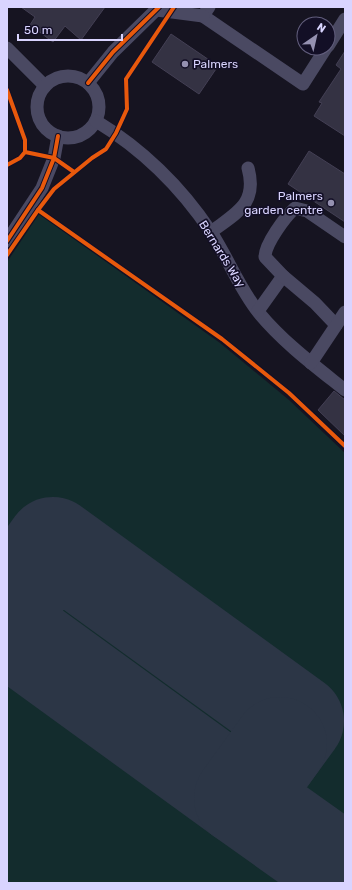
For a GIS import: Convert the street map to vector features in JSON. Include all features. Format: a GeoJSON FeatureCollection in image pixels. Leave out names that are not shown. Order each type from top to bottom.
{"type":"FeatureCollection","features":[{"type":"Feature","properties":{"kind":"street"},"geometry":{"type":"LineString","coordinates":[[88,83],[113,52],[162,9],[206,12],[303,84],[321,56]]}},
{"type":"Feature","properties":{"kind":"street"},"geometry":{"type":"LineString","coordinates":[[336,33],[345,19]]}},
{"type":"Feature","properties":{"kind":"street"},"geometry":{"type":"LineString","coordinates":[[7,48],[45,86]]}},
{"type":"Feature","properties":{"kind":"street"},"geometry":{"type":"LineString","coordinates":[[61,76],[80,78],[88,83],[95,91],[99,101],[99,111],[96,121],[84,134],[76,137],[58,136],[49,131],[42,124],[38,115],[38,100],[45,86],[52,80],[61,76]]}},
{"type":"Feature","properties":{"kind":"street","name":"Bernards Way"},"geometry":{"type":"LineString","coordinates":[[96,121],[148,158],[174,185],[210,232],[258,312],[276,333],[345,390]]}},
{"type":"Feature","properties":{"kind":"street"},"geometry":{"type":"LineString","coordinates":[[7,240],[42,188],[54,158],[58,136]]}},
{"type":"Feature","properties":{"kind":"street"},"geometry":{"type":"LineString","coordinates":[[210,232],[242,208],[250,197],[250,176],[248,168]]}},
{"type":"Feature","properties":{"kind":"street"},"geometry":{"type":"LineString","coordinates":[[336,325],[300,289],[283,276],[265,257],[265,253],[267,246],[295,208],[307,212],[345,237]]}},
{"type":"Feature","properties":{"kind":"street"},"geometry":{"type":"LineString","coordinates":[[258,312],[283,276]]}},
{"type":"Feature","properties":{"kind":"street"},"geometry":{"type":"LineString","coordinates":[[311,363],[345,312]]}},
{"type":"Feature","properties":{"kind":"path"},"geometry":{"type":"LineString","coordinates":[[116,134],[127,109],[126,79],[162,9]]}},
{"type":"Feature","properties":{"kind":"path"},"geometry":{"type":"LineString","coordinates":[[69,176],[80,167]]}},
{"type":"Feature","properties":{"kind":"green space"},"geometry":{"type":"Polygon","coordinates":[[[39,214],[220,343],[289,400],[345,453],[345,883],[7,883],[7,262],[39,214]]]}},
{"type":"Feature","properties":{"kind":"building"},"geometry":{"type":"Polygon","coordinates":[[[21,7],[105,7],[81,40],[65,26],[53,42],[30,25],[35,17],[21,7]]]}},
{"type":"Feature","properties":{"kind":"building","name":"Palmers"},"geometry":{"type":"Polygon","coordinates":[[[171,34],[218,66],[199,94],[152,62],[171,34]]]}},
{"type":"Feature","properties":{"kind":"building"},"geometry":{"type":"Polygon","coordinates":[[[345,51],[345,136],[314,116],[322,103],[319,102],[341,69],[336,65],[345,51]]]}},
{"type":"Feature","properties":{"kind":"building","name":"Palmers garden centre"},"geometry":{"type":"Polygon","coordinates":[[[309,151],[345,174],[345,222],[288,184],[309,151]]]}},
{"type":"Feature","properties":{"kind":"building"},"geometry":{"type":"Polygon","coordinates":[[[334,391],[345,400],[345,436],[318,410],[334,391]]]}},
{"type":"Feature","properties":{"kind":"runway"},"geometry":{"type":"LineString","coordinates":[[7,608],[53,544],[297,721],[241,798],[7,628]]}},
{"type":"Feature","properties":{"kind":"runway"},"geometry":{"type":"LineString","coordinates":[[280,744],[241,798],[345,872]]}},
{"type":"Feature","properties":{"kind":"cycle path"},"geometry":{"type":"LineString","coordinates":[[88,83],[113,52],[159,7]]}},
{"type":"Feature","properties":{"kind":"cycle path"},"geometry":{"type":"LineString","coordinates":[[7,255],[54,189],[92,158],[106,149],[116,133],[127,109],[126,79],[174,7]]}},
{"type":"Feature","properties":{"kind":"cycle path"},"geometry":{"type":"LineString","coordinates":[[7,90],[25,140],[25,152],[20,158],[7,165]]}},
{"type":"Feature","properties":{"kind":"cycle path"},"geometry":{"type":"LineString","coordinates":[[7,241],[42,188],[54,158],[58,136]]}},
{"type":"Feature","properties":{"kind":"cycle path"},"geometry":{"type":"LineString","coordinates":[[25,152],[54,158],[74,172]]}},
{"type":"Feature","properties":{"kind":"cycle path"},"geometry":{"type":"LineString","coordinates":[[38,210],[222,339],[289,393],[345,446]]}},
{"type":"Feature","properties":{"kind":"place","name":"Palmers"},"geometry":{"type":"Point","coordinates":[185,64]}},
{"type":"Feature","properties":{"kind":"place","name":"Palmers garden centre"},"geometry":{"type":"Point","coordinates":[331,203]}}]}
